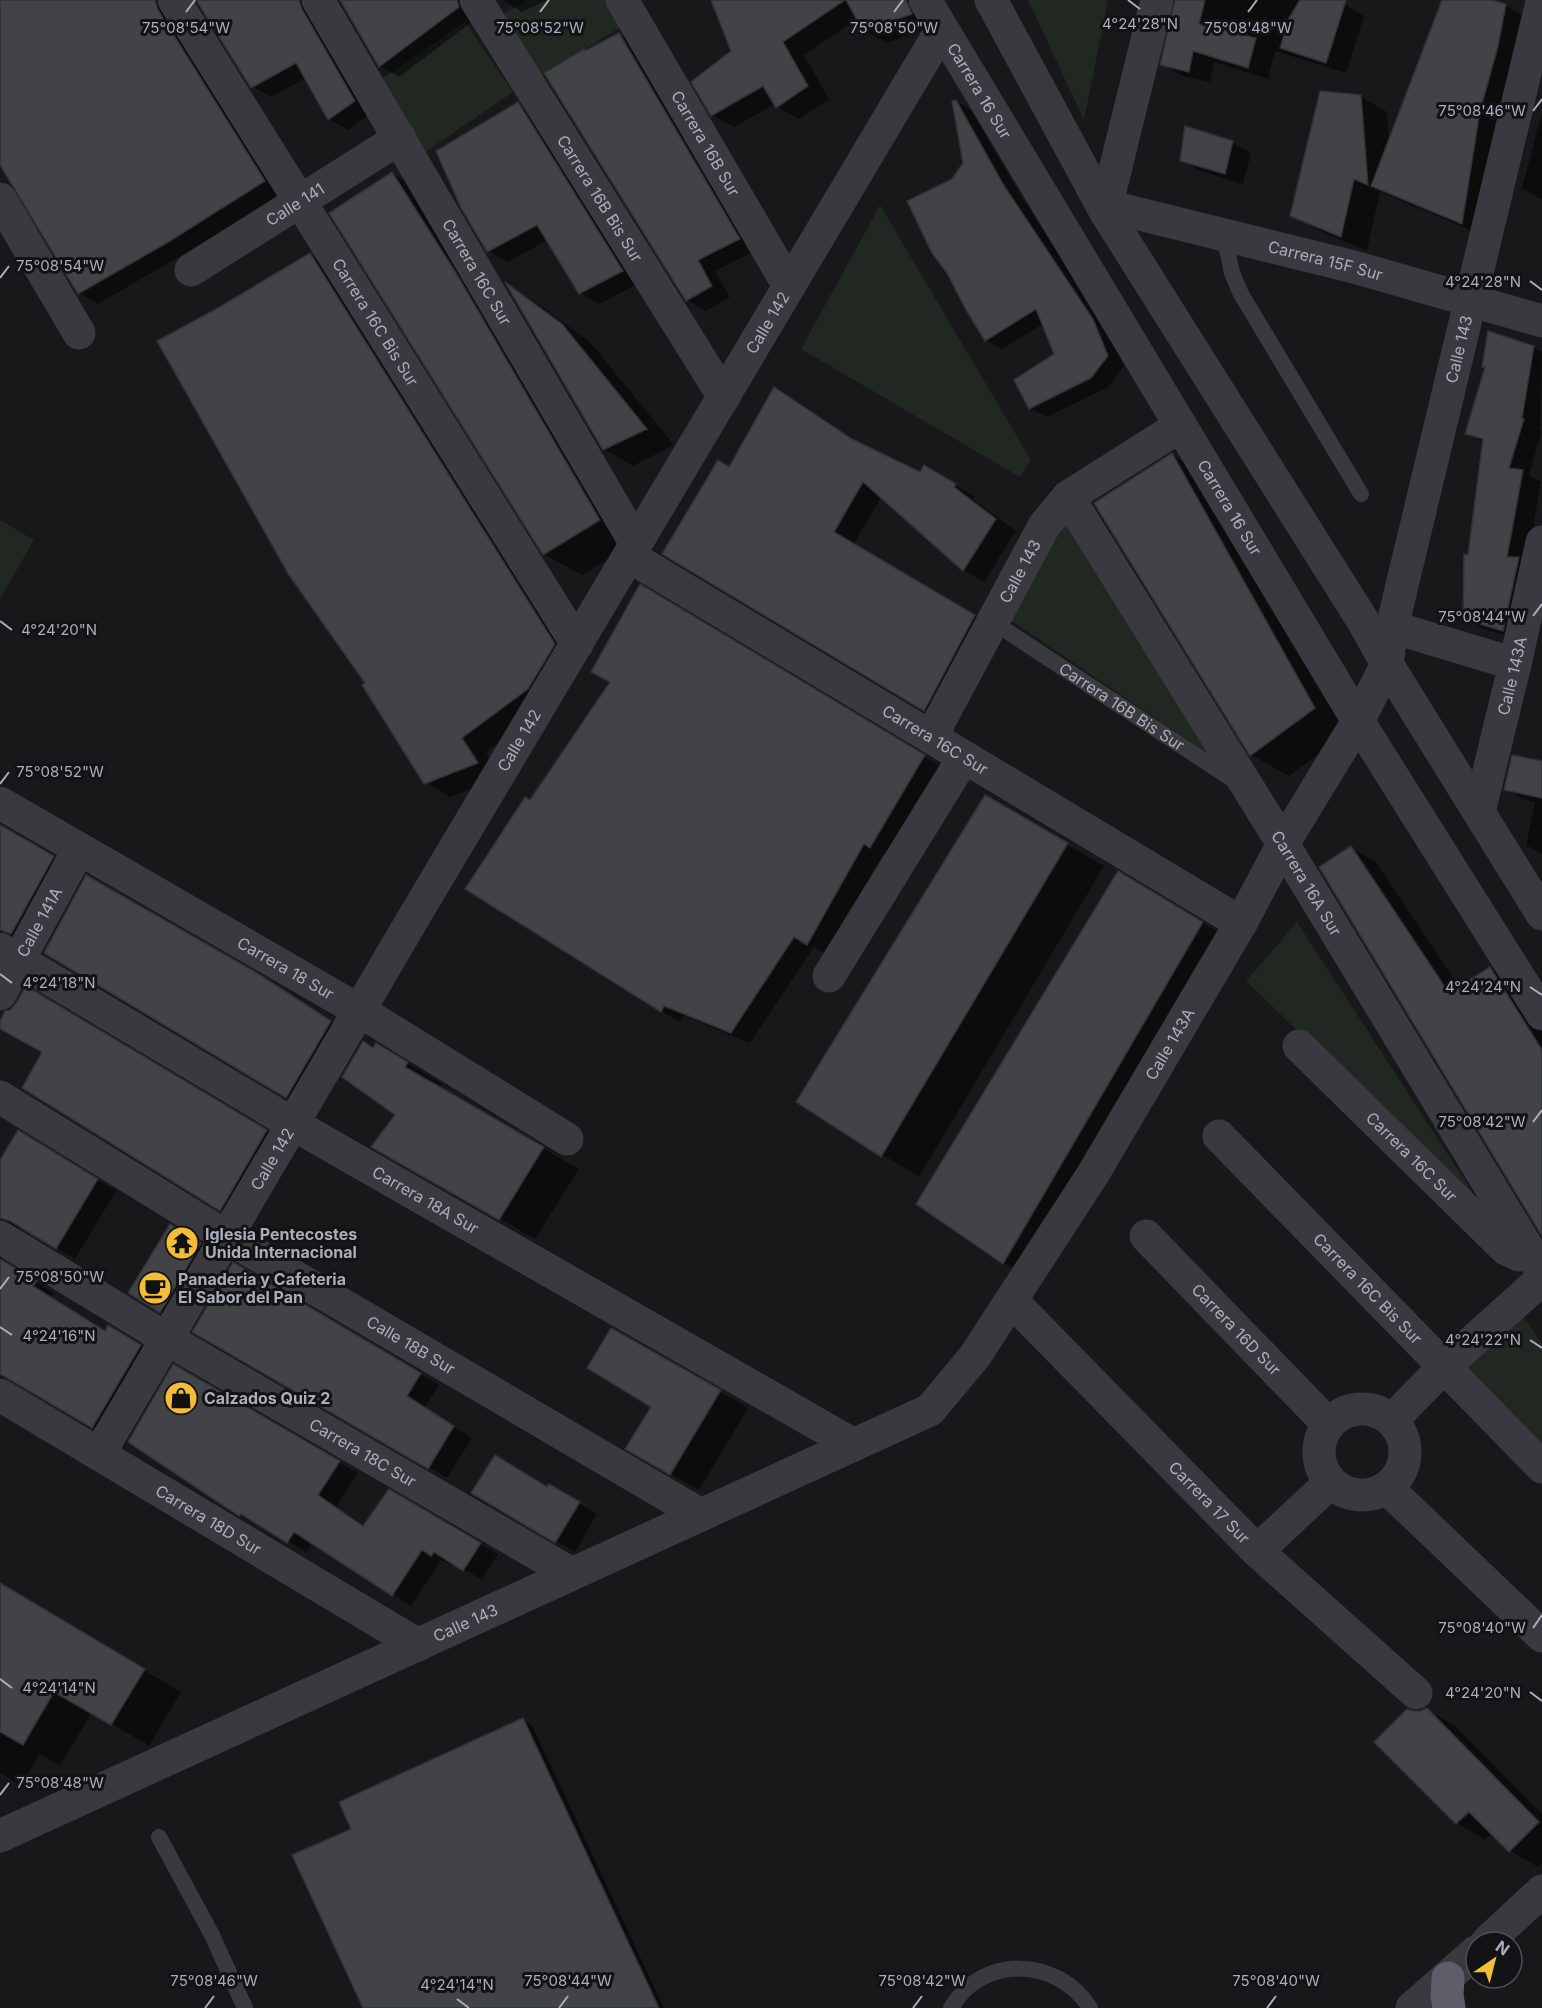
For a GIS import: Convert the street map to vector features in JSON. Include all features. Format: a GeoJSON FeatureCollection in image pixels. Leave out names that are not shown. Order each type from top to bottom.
{"type":"FeatureCollection","features":[{"type":"Feature","properties":{"kind":"street","name":"Carrera 16C Bis Sur"},"geometry":{"type":"LineString","coordinates":[[174,0],[302,201],[577,644]]}},
{"type":"Feature","properties":{"kind":"street","name":"Carrera 16C Sur"},"geometry":{"type":"LineString","coordinates":[[318,0],[400,138],[633,550],[931,737],[1241,923]]}},
{"type":"Feature","properties":{"kind":"street","name":"Carrera 16B Bis Sur"},"geometry":{"type":"LineString","coordinates":[[476,0],[724,397]]}},
{"type":"Feature","properties":{"kind":"street","name":"Carrera 16B Sur"},"geometry":{"type":"LineString","coordinates":[[623,0],[789,286]]}},
{"type":"Feature","properties":{"kind":"street","name":"Carrera 16 Sur"},"geometry":{"type":"LineString","coordinates":[[925,0],[1358,721],[1542,1014]]}},
{"type":"Feature","properties":{"kind":"street"},"geometry":{"type":"LineString","coordinates":[[991,0],[1106,208],[1542,914]]}},
{"type":"Feature","properties":{"kind":"street"},"geometry":{"type":"LineString","coordinates":[[1106,208],[1157,0]]}},
{"type":"Feature","properties":{"kind":"street","name":"Calle 143"},"geometry":{"type":"LineString","coordinates":[[1387,664],[1392,627],[1542,2]]}},
{"type":"Feature","properties":{"kind":"street","name":"Calle 142"},"geometry":{"type":"LineString","coordinates":[[99,1454],[414,917],[942,30]]}},
{"type":"Feature","properties":{"kind":"street","name":"Calle 141"},"geometry":{"type":"LineString","coordinates":[[191,270],[400,138]]}},
{"type":"Feature","properties":{"kind":"street"},"geometry":{"type":"LineString","coordinates":[[0,198],[79,333]]}},
{"type":"Feature","properties":{"kind":"street","name":"Carrera 15F Sur"},"geometry":{"type":"LineString","coordinates":[[1106,208],[1354,267],[1542,321]]}},
{"type":"Feature","properties":{"kind":"street","name":"Calle 143"},"geometry":{"type":"LineString","coordinates":[[931,737],[1044,526],[1068,497],[1180,426]]}},
{"type":"Feature","properties":{"kind":"street","name":"Carrera 16A Sur"},"geometry":{"type":"LineString","coordinates":[[1068,497],[1251,791],[1538,1268]]}},
{"type":"Feature","properties":{"kind":"street","name":"Calle 143A"},"geometry":{"type":"LineString","coordinates":[[1479,812],[1542,542]]}},
{"type":"Feature","properties":{"kind":"street"},"geometry":{"type":"LineString","coordinates":[[1392,627],[1515,664]]}},
{"type":"Feature","properties":{"kind":"street","name":"Calle 143A"},"geometry":{"type":"LineString","coordinates":[[930,1410],[975,1356],[1093,1174],[1241,923],[1283,844],[1358,721],[1387,664]]}},
{"type":"Feature","properties":{"kind":"street"},"geometry":{"type":"LineString","coordinates":[[829,976],[964,757]]}},
{"type":"Feature","properties":{"kind":"street","name":"Carrera 18 Sur"},"geometry":{"type":"LineString","coordinates":[[0,803],[360,1011],[567,1139]]}},
{"type":"Feature","properties":{"kind":"street","name":"Calle 141A"},"geometry":{"type":"LineString","coordinates":[[0,994],[9,955],[79,849]]}},
{"type":"Feature","properties":{"kind":"street","name":"Carrera 18A Sur"},"geometry":{"type":"LineString","coordinates":[[9,955],[293,1124],[854,1445]]}},
{"type":"Feature","properties":{"kind":"street","name":"Carrera 16C Sur"},"geometry":{"type":"LineString","coordinates":[[1299,1046],[1506,1249],[1538,1268]]}},
{"type":"Feature","properties":{"kind":"street","name":"Calle 18B Sur"},"geometry":{"type":"LineString","coordinates":[[0,1097],[227,1237],[702,1515]]}},
{"type":"Feature","properties":{"kind":"street","name":"Carrera 16C Bis Sur"},"geometry":{"type":"LineString","coordinates":[[1219,1136],[1542,1467]]}},
{"type":"Feature","properties":{"kind":"street","name":"Carrera 16D Sur"},"geometry":{"type":"LineString","coordinates":[[1146,1236],[1328,1424]]}},
{"type":"Feature","properties":{"kind":"street","name":"Carrera 18C Sur"},"geometry":{"type":"LineString","coordinates":[[0,1238],[167,1339],[572,1574]]}},
{"type":"Feature","properties":{"kind":"street"},"geometry":{"type":"LineString","coordinates":[[1393,1419],[1538,1268]]}},
{"type":"Feature","properties":{"kind":"street","name":"Carrera 17 Sur"},"geometry":{"type":"LineString","coordinates":[[1012,1301],[1257,1551],[1416,1693]]}},
{"type":"Feature","properties":{"kind":"street","name":"Carrera 18D Sur"},"geometry":{"type":"LineString","coordinates":[[0,1395],[418,1645]]}},
{"type":"Feature","properties":{"kind":"street"},"geometry":{"type":"LineString","coordinates":[[1374,1409],[1393,1419],[1406,1444],[1404,1469],[1388,1489],[1364,1497],[1339,1490],[1322,1472],[1318,1447],[1328,1424],[1349,1410],[1374,1409]]}},
{"type":"Feature","properties":{"kind":"street","name":"Calle 143"},"geometry":{"type":"LineString","coordinates":[[0,1836],[930,1410]]}},
{"type":"Feature","properties":{"kind":"street"},"geometry":{"type":"LineString","coordinates":[[1257,1551],[1331,1482]]}},
{"type":"Feature","properties":{"kind":"street"},"geometry":{"type":"LineString","coordinates":[[1388,1489],[1542,1636]]}},
{"type":"Feature","properties":{"kind":"street"},"geometry":{"type":"LineString","coordinates":[[1500,1930],[1542,1891]]}},
{"type":"Feature","properties":{"kind":"street"},"geometry":{"type":"LineString","coordinates":[[1412,2008],[1449,1993],[1464,1970]]}},
{"type":"Feature","properties":{"kind":"lane"},"geometry":{"type":"LineString","coordinates":[[1224,235],[1232,273],[1241,294],[1360,494]]}},
{"type":"Feature","properties":{"kind":"lane","name":"Carrera 16B Bis Sur"},"geometry":{"type":"LineString","coordinates":[[993,622],[1251,791]]}},
{"type":"Feature","properties":{"kind":"lane"},"geometry":{"type":"LineString","coordinates":[[159,1837],[213,1935],[245,2008]]}},
{"type":"Feature","properties":{"kind":"lane"},"geometry":{"type":"LineString","coordinates":[[951,2008],[957,1997],[978,1979],[1005,1969],[1033,1968],[1059,1977],[1082,1995],[1090,2008]]}},
{"type":"Feature","properties":{"kind":"shaded area"},"geometry":{"type":"Polygon","coordinates":[[[527,0],[618,0],[631,21],[536,79],[499,17],[527,0]]]}},
{"type":"Feature","properties":{"kind":"shaded area"},"geometry":{"type":"Polygon","coordinates":[[[1028,0],[1108,0],[1084,120],[1028,0]]]}},
{"type":"Feature","properties":{"kind":"shaded area"},"geometry":{"type":"Polygon","coordinates":[[[465,22],[513,92],[424,153],[376,83],[465,22]]]}},
{"type":"Feature","properties":{"kind":"shaded area"},"geometry":{"type":"Polygon","coordinates":[[[880,205],[1031,460],[1020,477],[801,349],[880,205]]]}},
{"type":"Feature","properties":{"kind":"shaded area"},"geometry":{"type":"Polygon","coordinates":[[[1066,519],[1214,758],[1007,618],[1066,519]]]}},
{"type":"Feature","properties":{"kind":"shaded area"},"geometry":{"type":"Polygon","coordinates":[[[0,520],[34,540],[0,599],[0,520]]]}},
{"type":"Feature","properties":{"kind":"shaded area"},"geometry":{"type":"Polygon","coordinates":[[[1297,922],[1484,1210],[1246,981],[1297,922]]]}},
{"type":"Feature","properties":{"kind":"shaded area"},"geometry":{"type":"Polygon","coordinates":[[[1520,1311],[1542,1345],[1542,1457],[1448,1368],[1520,1311]]]}},
{"type":"Feature","properties":{"kind":"building"},"geometry":{"type":"Polygon","coordinates":[[[0,0],[155,0],[158,10],[265,181],[170,241],[78,294],[0,165],[0,0]]]}},
{"type":"Feature","properties":{"kind":"building"},"geometry":{"type":"Polygon","coordinates":[[[196,0],[299,0],[355,101],[328,120],[296,63],[251,88],[196,0]]]}},
{"type":"Feature","properties":{"kind":"building"},"geometry":{"type":"Polygon","coordinates":[[[340,0],[457,0],[459,7],[379,67],[340,0]]]}},
{"type":"Feature","properties":{"kind":"building"},"geometry":{"type":"Polygon","coordinates":[[[711,0],[845,0],[783,42],[808,86],[776,108],[763,86],[711,116],[691,82],[731,51],[711,0]]]}},
{"type":"Feature","properties":{"kind":"building"},"geometry":{"type":"Polygon","coordinates":[[[846,0],[906,0],[912,14],[863,31],[846,0]]]}},
{"type":"Feature","properties":{"kind":"building"},"geometry":{"type":"Polygon","coordinates":[[[1175,0],[1205,0],[1199,24],[1256,38],[1248,68],[1193,51],[1189,72],[1160,65],[1175,0]]]}},
{"type":"Feature","properties":{"kind":"building"},"geometry":{"type":"Polygon","coordinates":[[[1300,0],[1346,0],[1326,63],[1280,48],[1289,18],[1300,0]]]}},
{"type":"Feature","properties":{"kind":"building"},"geometry":{"type":"Polygon","coordinates":[[[1442,0],[1492,0],[1506,4],[1498,46],[1480,111],[1462,224],[1371,186],[1442,0]]]}},
{"type":"Feature","properties":{"kind":"building"},"geometry":{"type":"Polygon","coordinates":[[[619,33],[740,239],[698,260],[712,286],[686,301],[544,73],[584,49],[585,51],[619,33]]]}},
{"type":"Feature","properties":{"kind":"building"},"geometry":{"type":"Polygon","coordinates":[[[1320,91],[1361,95],[1368,185],[1354,179],[1341,237],[1290,216],[1320,91]]]}},
{"type":"Feature","properties":{"kind":"building"},"geometry":{"type":"Polygon","coordinates":[[[956,100],[1003,184],[1093,319],[1108,356],[1091,378],[1029,409],[1014,380],[1054,354],[1036,309],[985,341],[947,273],[932,253],[907,201],[952,179],[963,163],[952,101],[956,100]]]}},
{"type":"Feature","properties":{"kind":"building"},"geometry":{"type":"Polygon","coordinates":[[[518,102],[623,271],[579,294],[537,225],[487,252],[461,208],[436,151],[518,102]]]}},
{"type":"Feature","properties":{"kind":"building"},"geometry":{"type":"Polygon","coordinates":[[[1185,126],[1233,141],[1225,174],[1180,161],[1185,126]]]}},
{"type":"Feature","properties":{"kind":"building"},"geometry":{"type":"Polygon","coordinates":[[[392,172],[456,273],[600,520],[543,555],[329,213],[392,172]]]}},
{"type":"Feature","properties":{"kind":"building"},"geometry":{"type":"Polygon","coordinates":[[[310,253],[555,644],[528,689],[462,738],[478,763],[424,784],[362,685],[365,683],[289,575],[157,341],[218,308],[310,253]]]}},
{"type":"Feature","properties":{"kind":"building"},"geometry":{"type":"Polygon","coordinates":[[[505,282],[562,324],[647,429],[603,450],[505,282]]]}},
{"type":"Feature","properties":{"kind":"building"},"geometry":{"type":"Polygon","coordinates":[[[1488,331],[1534,346],[1522,418],[1524,419],[1509,468],[1523,470],[1507,557],[1519,557],[1503,631],[1463,619],[1464,554],[1468,555],[1483,439],[1465,434],[1485,367],[1482,367],[1488,331]]]}},
{"type":"Feature","properties":{"kind":"building"},"geometry":{"type":"Polygon","coordinates":[[[774,387],[852,439],[920,472],[924,465],[956,484],[954,487],[996,519],[963,571],[863,482],[834,532],[975,615],[924,711],[662,554],[718,460],[729,467],[774,387]]]}},
{"type":"Feature","properties":{"kind":"building"},"geometry":{"type":"Polygon","coordinates":[[[1172,453],[1315,708],[1250,756],[1094,503],[1172,453]]]}},
{"type":"Feature","properties":{"kind":"building"},"geometry":{"type":"Polygon","coordinates":[[[640,584],[925,755],[870,848],[864,844],[807,945],[794,937],[731,1033],[664,1006],[661,1012],[465,889],[525,797],[530,800],[610,682],[591,672],[640,584]]]}},
{"type":"Feature","properties":{"kind":"building"},"geometry":{"type":"Polygon","coordinates":[[[1512,755],[1542,761],[1542,798],[1504,790],[1512,755]]]}},
{"type":"Feature","properties":{"kind":"building"},"geometry":{"type":"Polygon","coordinates":[[[985,795],[1068,843],[881,1157],[796,1102],[985,795]]]}},
{"type":"Feature","properties":{"kind":"building"},"geometry":{"type":"Polygon","coordinates":[[[0,825],[54,856],[11,934],[0,930],[0,825]]]}},
{"type":"Feature","properties":{"kind":"building"},"geometry":{"type":"Polygon","coordinates":[[[1351,846],[1449,993],[1490,967],[1542,1050],[1542,1236],[1319,867],[1351,846]]]}},
{"type":"Feature","properties":{"kind":"building"},"geometry":{"type":"Polygon","coordinates":[[[1118,871],[1203,922],[1003,1264],[916,1204],[1118,871]]]}},
{"type":"Feature","properties":{"kind":"building"},"geometry":{"type":"Polygon","coordinates":[[[86,875],[257,973],[331,1021],[286,1098],[44,953],[86,875]]]}},
{"type":"Feature","properties":{"kind":"building"},"geometry":{"type":"Polygon","coordinates":[[[26,986],[267,1130],[220,1211],[22,1088],[42,1052],[0,1029],[0,1021],[5,1011],[10,1010],[16,1003],[26,986]]]}},
{"type":"Feature","properties":{"kind":"building"},"geometry":{"type":"Polygon","coordinates":[[[363,1041],[373,1048],[376,1043],[408,1062],[405,1067],[544,1147],[499,1220],[371,1147],[395,1115],[342,1077],[363,1041]]]}},
{"type":"Feature","properties":{"kind":"building"},"geometry":{"type":"Polygon","coordinates":[[[18,1130],[98,1179],[56,1249],[10,1221],[0,1218],[0,1160],[18,1130]]]}},
{"type":"Feature","properties":{"kind":"building"},"geometry":{"type":"Polygon","coordinates":[[[170,1224],[201,1243],[160,1313],[128,1293],[170,1224]]]}},
{"type":"Feature","properties":{"kind":"building"},"geometry":{"type":"Polygon","coordinates":[[[0,1259],[37,1281],[33,1286],[105,1331],[108,1325],[141,1345],[92,1428],[0,1374],[0,1259]]]}},
{"type":"Feature","properties":{"kind":"building"},"geometry":{"type":"Polygon","coordinates":[[[233,1262],[421,1373],[407,1396],[454,1426],[428,1469],[192,1332],[233,1262]]]}},
{"type":"Feature","properties":{"kind":"building"},"geometry":{"type":"Polygon","coordinates":[[[611,1328],[721,1390],[670,1475],[625,1449],[651,1407],[587,1368],[611,1328]]]}},
{"type":"Feature","properties":{"kind":"building"},"geometry":{"type":"Polygon","coordinates":[[[173,1364],[340,1461],[318,1495],[363,1526],[389,1489],[481,1543],[463,1571],[434,1552],[431,1556],[422,1550],[392,1596],[294,1532],[287,1543],[241,1514],[239,1516],[128,1442],[173,1364]]]}},
{"type":"Feature","properties":{"kind":"building"},"geometry":{"type":"Polygon","coordinates":[[[495,1455],[547,1487],[549,1484],[580,1502],[555,1543],[471,1493],[495,1455]]]}},
{"type":"Feature","properties":{"kind":"building"},"geometry":{"type":"Polygon","coordinates":[[[0,1583],[145,1669],[111,1725],[54,1692],[23,1745],[0,1732],[0,1583]]]}},
{"type":"Feature","properties":{"kind":"building"},"geometry":{"type":"Polygon","coordinates":[[[1427,1708],[1539,1822],[1509,1852],[1469,1812],[1456,1824],[1374,1742],[1407,1709],[1421,1711],[1427,1708]]]}},
{"type":"Feature","properties":{"kind":"building"},"geometry":{"type":"Polygon","coordinates":[[[523,1718],[659,2008],[363,2008],[292,1855],[351,1829],[339,1802],[523,1718]]]}},
{"type":"Feature","properties":{"kind":"place","name":"Iglesia Pentecostes Unida Internacional"},"geometry":{"type":"Point","coordinates":[182,1243]}},
{"type":"Feature","properties":{"kind":"place","name":"Panaderia y Cafeteria El Sabor del Pan"},"geometry":{"type":"Point","coordinates":[155,1288]}},
{"type":"Feature","properties":{"kind":"place","name":"Calzados Quiz 2"},"geometry":{"type":"Point","coordinates":[181,1398]}}]}
